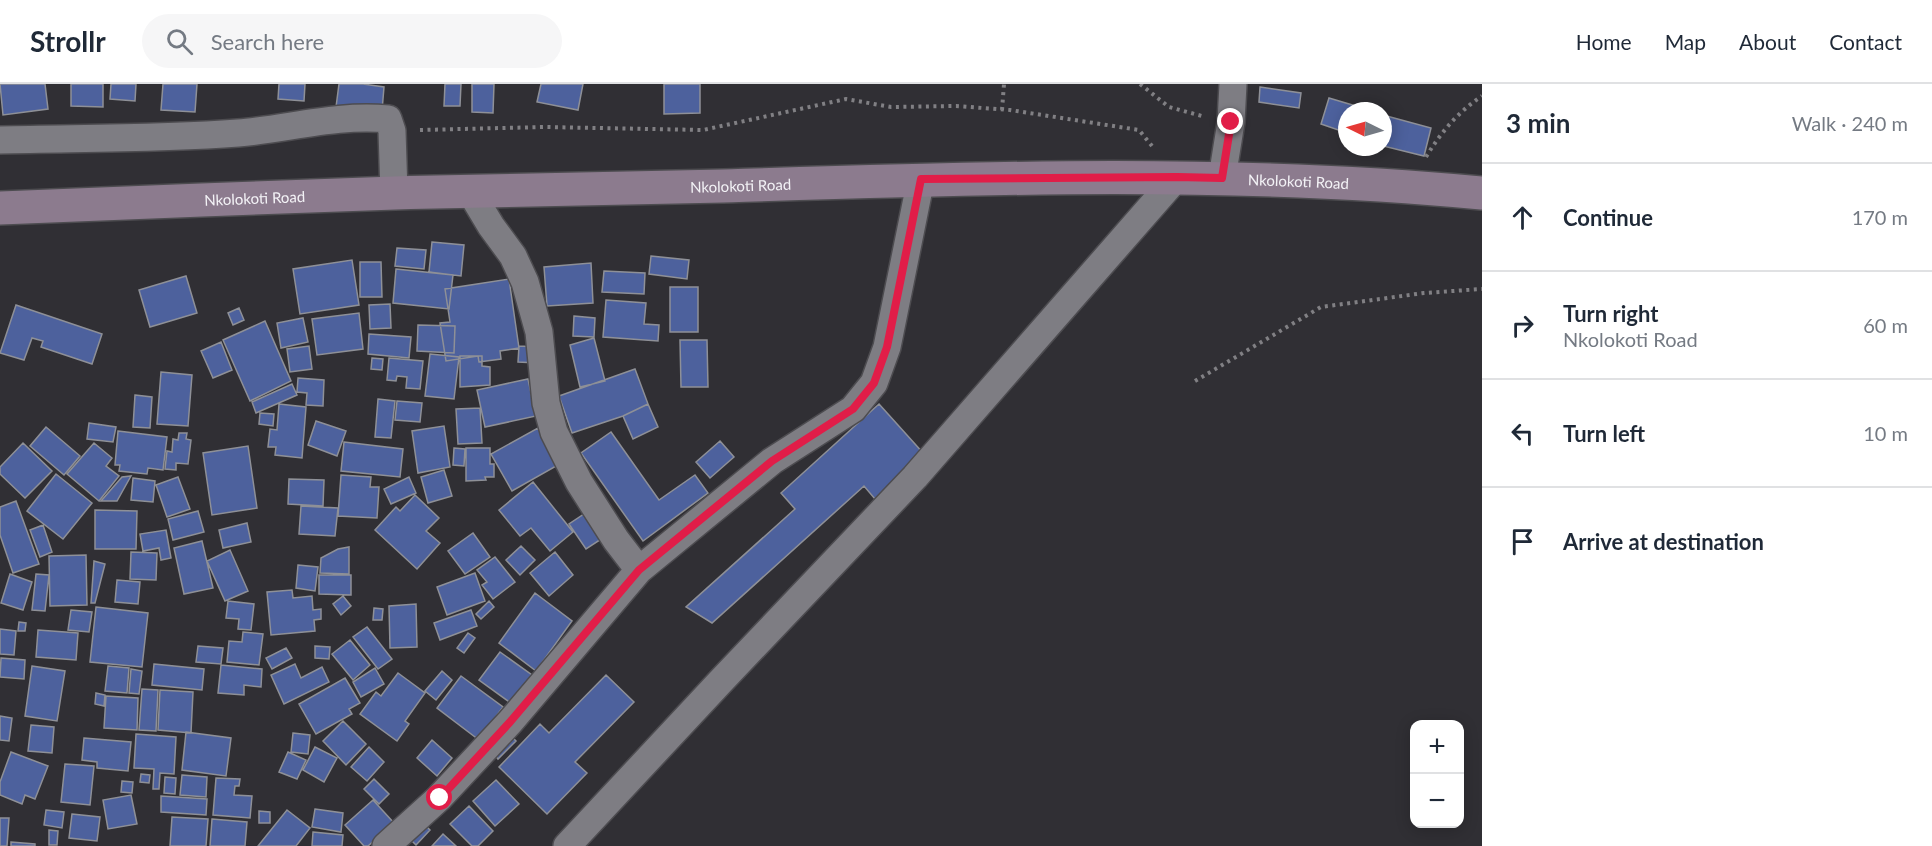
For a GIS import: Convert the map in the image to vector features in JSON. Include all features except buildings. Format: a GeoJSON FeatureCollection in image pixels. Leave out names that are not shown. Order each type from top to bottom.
{"type":"FeatureCollection","features":[{"type":"Feature","properties":{"kind":"main road","name":"Nkolokoti Road"},"geometry":{"type":"LineString","coordinates":[[0,208],[394,193],[921,179],[1222,178],[1409,186],[1482,193]]}},
{"type":"Feature","properties":{"kind":"street"},"geometry":{"type":"LineString","coordinates":[[1222,178],[1231,122],[1233,84]]}},
{"type":"Feature","properties":{"kind":"street"},"geometry":{"type":"LineString","coordinates":[[0,140],[218,135],[267,131],[305,122],[365,117],[388,119],[392,131],[394,193]]}},
{"type":"Feature","properties":{"kind":"street"},"geometry":{"type":"LineString","coordinates":[[567,846],[915,477],[1177,177]]}},
{"type":"Feature","properties":{"kind":"street"},"geometry":{"type":"LineString","coordinates":[[386,846],[440,798],[510,722],[639,570],[772,461],[853,409],[874,383],[887,347],[921,179]]}},
{"type":"Feature","properties":{"kind":"street"},"geometry":{"type":"LineString","coordinates":[[470,191],[513,256],[525,282],[539,332],[546,402],[554,432],[579,482],[616,540],[639,570]]}},
{"type":"Feature","properties":{"kind":"path"},"geometry":{"type":"LineString","coordinates":[[1002,110],[1004,84]]}},
{"type":"Feature","properties":{"kind":"path"},"geometry":{"type":"LineString","coordinates":[[1140,84],[1169,107],[1231,122]]}},
{"type":"Feature","properties":{"kind":"path"},"geometry":{"type":"LineString","coordinates":[[1409,186],[1435,142],[1449,124],[1465,107],[1482,96]]}},
{"type":"Feature","properties":{"kind":"path"},"geometry":{"type":"LineString","coordinates":[[392,131],[544,127],[703,130],[846,99],[891,107],[956,106],[1002,110],[1139,130],[1177,177]]}},
{"type":"Feature","properties":{"kind":"path"},"geometry":{"type":"LineString","coordinates":[[1195,381],[1321,307],[1424,293],[1482,289]]}},
{"type":"Feature","properties":{"kind":"route"},"geometry":{"type":"LineString","coordinates":[[440,798],[510,722],[639,570],[772,461],[853,409],[874,383],[887,347],[921,179],[1222,178],[1231,122]]}}]}
